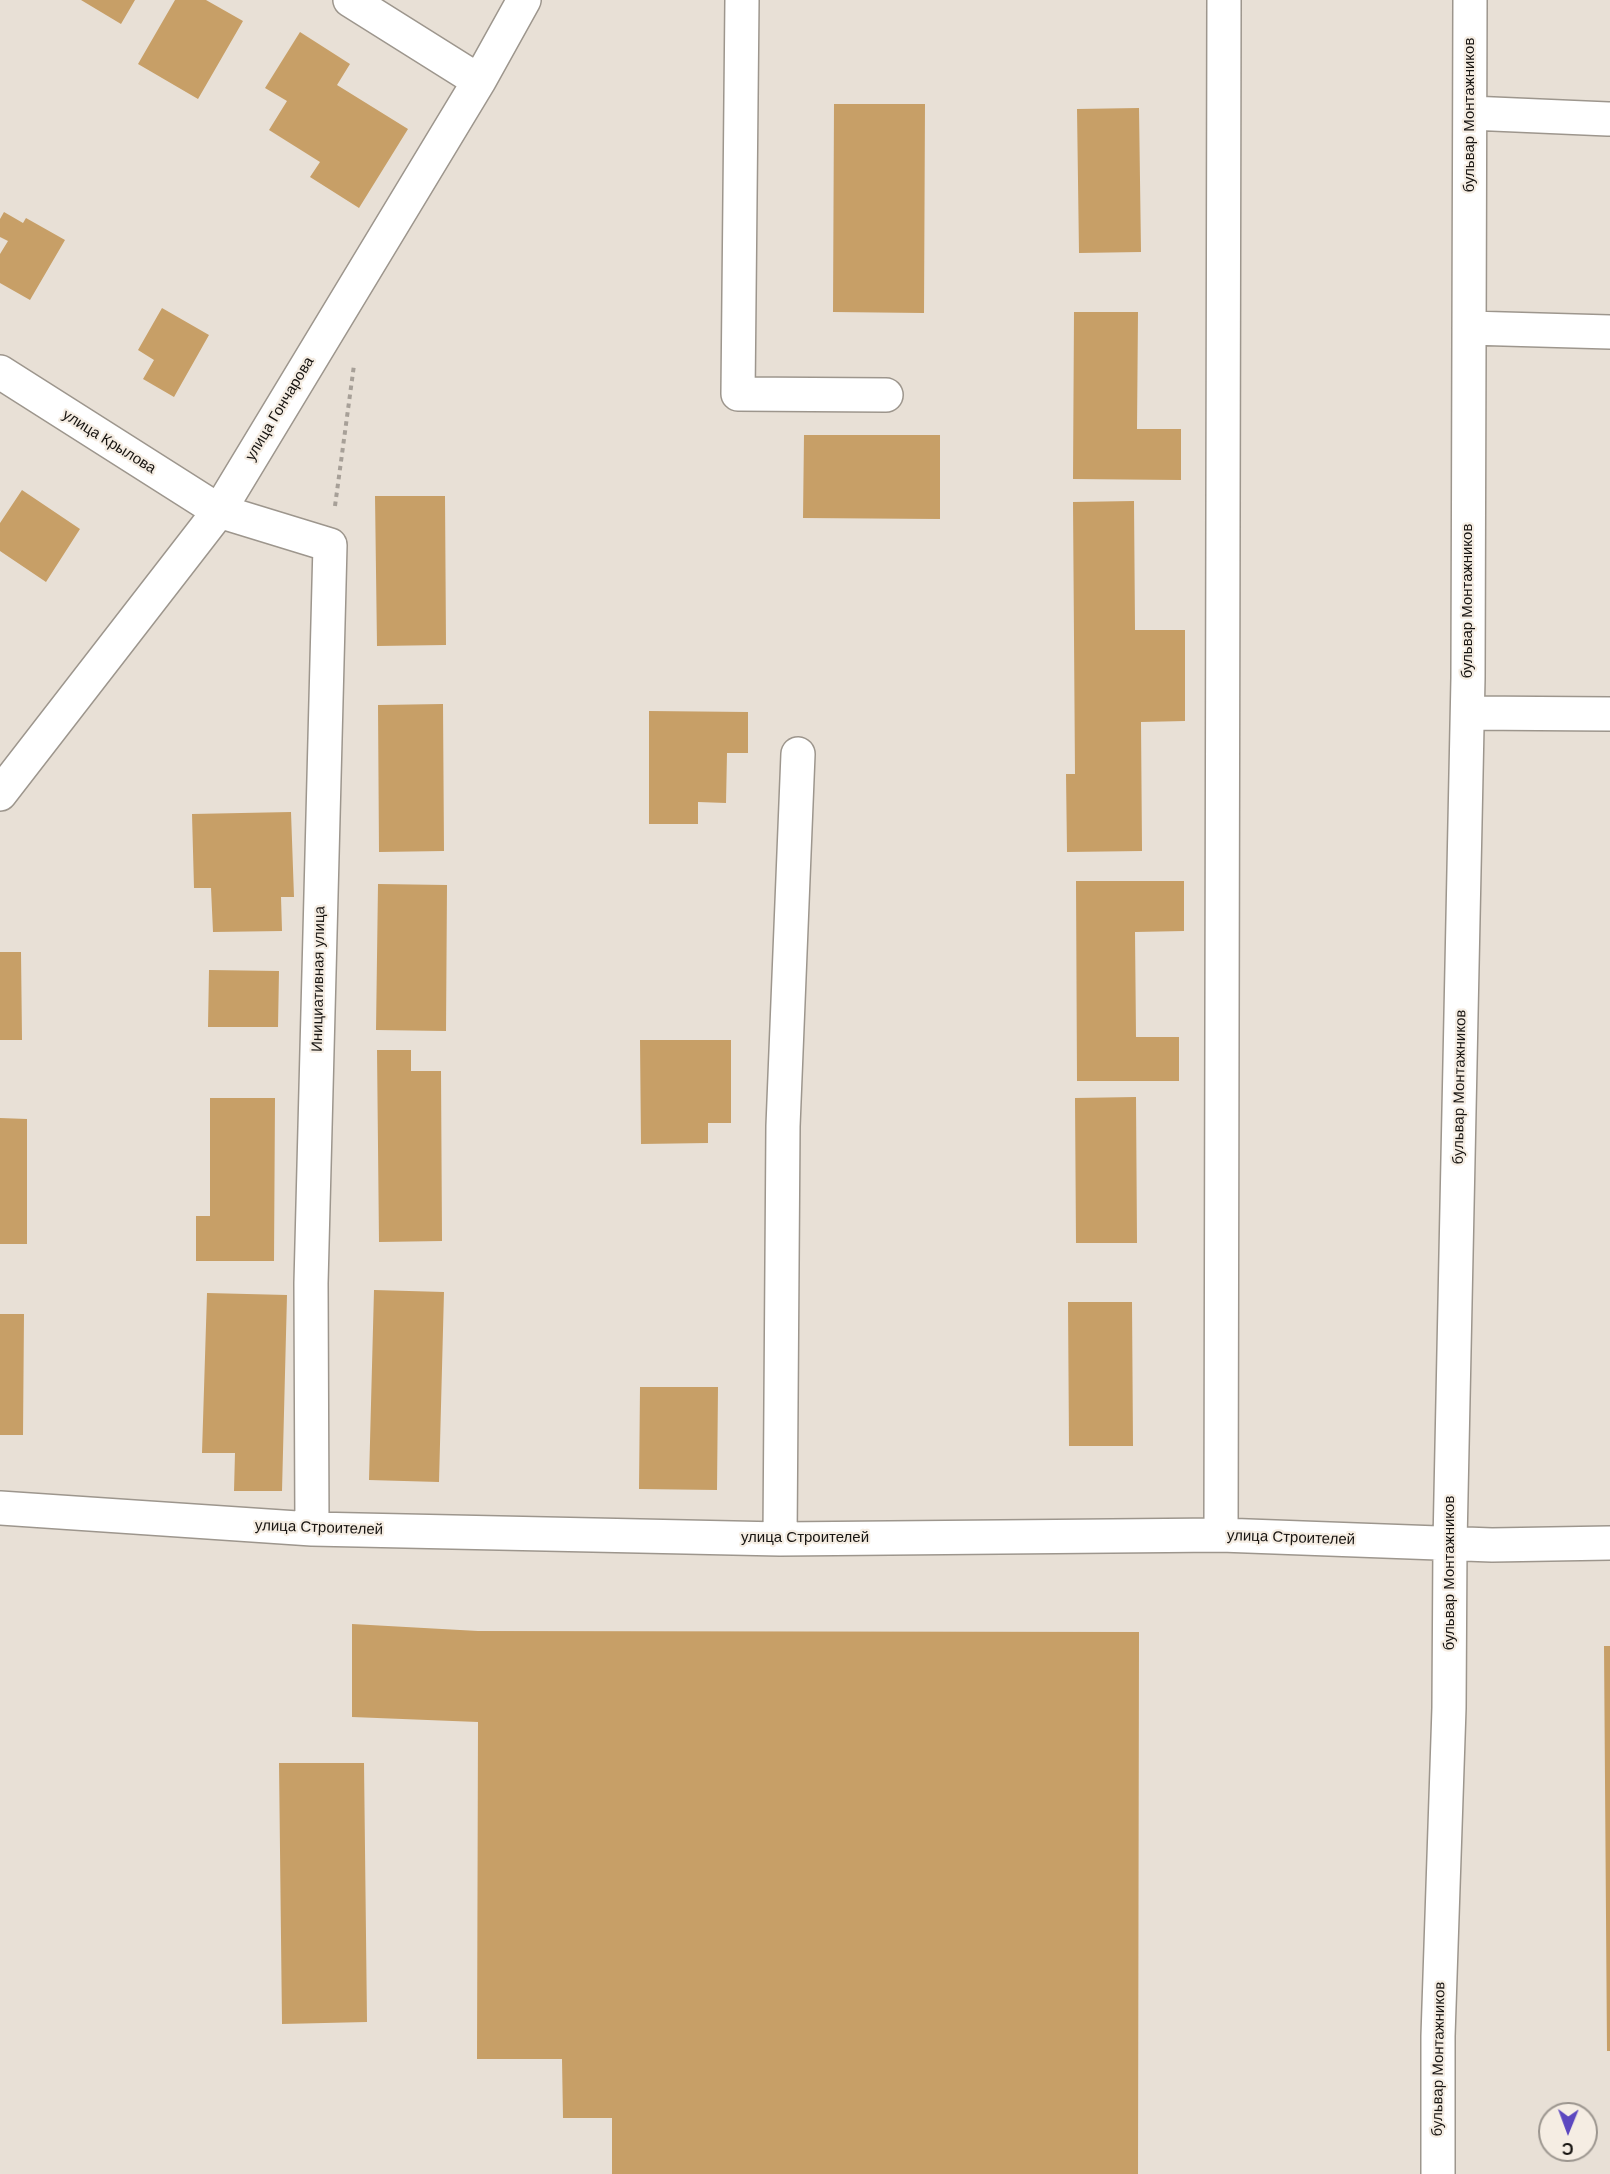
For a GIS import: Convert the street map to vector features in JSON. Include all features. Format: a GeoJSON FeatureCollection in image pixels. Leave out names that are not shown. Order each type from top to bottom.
{"type":"FeatureCollection","features":[{"type":"Feature","properties":{"kind":"street"},"geometry":{"type":"LineString","coordinates":[[350,0],[479,81]]}},
{"type":"Feature","properties":{"kind":"street","name":"улица Гончарова"},"geometry":{"type":"LineString","coordinates":[[0,794],[219,511],[479,81],[524,0]]}},
{"type":"Feature","properties":{"kind":"street"},"geometry":{"type":"LineString","coordinates":[[742,0],[738,394],[886,395]]}},
{"type":"Feature","properties":{"kind":"street"},"geometry":{"type":"LineString","coordinates":[[1221,1535],[1224,0]]}},
{"type":"Feature","properties":{"kind":"street","name":"бульвар Монтажников"},"geometry":{"type":"LineString","coordinates":[[1438,2174],[1438,2036],[1449,1708],[1450,1543],[1468,713],[1470,0]]}},
{"type":"Feature","properties":{"kind":"street"},"geometry":{"type":"LineString","coordinates":[[1470,113],[1608,119]]}},
{"type":"Feature","properties":{"kind":"street"},"geometry":{"type":"LineString","coordinates":[[1469,328],[1610,332]]}},
{"type":"Feature","properties":{"kind":"street","name":"улица Крылова"},"geometry":{"type":"LineString","coordinates":[[0,372],[219,511]]}},
{"type":"Feature","properties":{"kind":"street"},"geometry":{"type":"LineString","coordinates":[[219,511],[330,545]]}},
{"type":"Feature","properties":{"kind":"street","name":"Инициативная улица"},"geometry":{"type":"LineString","coordinates":[[312,1529],[312,1271],[330,545]]}},
{"type":"Feature","properties":{"kind":"street"},"geometry":{"type":"LineString","coordinates":[[1468,713],[1610,714]]}},
{"type":"Feature","properties":{"kind":"street"},"geometry":{"type":"LineString","coordinates":[[780,1539],[783,1126],[798,754]]}},
{"type":"Feature","properties":{"kind":"street","name":"улица Строителей"},"geometry":{"type":"LineString","coordinates":[[0,1508],[312,1529],[780,1539],[1221,1535],[1492,1545],[1610,1543]]}},
{"type":"Feature","properties":{"kind":"path"},"geometry":{"type":"LineString","coordinates":[[330,545],[356,356]]}},
{"type":"Feature","properties":{"kind":"building"},"geometry":{"type":"Polygon","coordinates":[[[81,0],[135,0],[121,24],[81,0]]]}},
{"type":"Feature","properties":{"kind":"building"},"geometry":{"type":"Polygon","coordinates":[[[175,0],[206,0],[243,21],[198,99],[138,64],[175,0]]]}},
{"type":"Feature","properties":{"kind":"building"},"geometry":{"type":"Polygon","coordinates":[[[300,32],[350,64],[337,85],[408,129],[359,208],[310,177],[320,162],[269,130],[287,101],[265,88],[300,32]]]}},
{"type":"Feature","properties":{"kind":"building"},"geometry":{"type":"Polygon","coordinates":[[[834,104],[925,104],[924,313],[833,312],[834,104]]]}},
{"type":"Feature","properties":{"kind":"building"},"geometry":{"type":"Polygon","coordinates":[[[1139,108],[1141,252],[1079,253],[1077,109],[1139,108]]]}},
{"type":"Feature","properties":{"kind":"building"},"geometry":{"type":"Polygon","coordinates":[[[4,212],[23,223],[26,218],[65,240],[30,300],[0,283],[0,254],[8,241],[0,237],[0,219],[4,212]]]}},
{"type":"Feature","properties":{"kind":"building"},"geometry":{"type":"Polygon","coordinates":[[[162,308],[209,335],[174,397],[143,379],[154,360],[138,350],[162,308]]]}},
{"type":"Feature","properties":{"kind":"building"},"geometry":{"type":"Polygon","coordinates":[[[1074,312],[1138,312],[1137,429],[1181,429],[1181,480],[1073,479],[1074,312]]]}},
{"type":"Feature","properties":{"kind":"building"},"geometry":{"type":"Polygon","coordinates":[[[804,435],[940,435],[940,519],[803,518],[804,435]]]}},
{"type":"Feature","properties":{"kind":"building"},"geometry":{"type":"Polygon","coordinates":[[[22,490],[80,529],[46,582],[0,551],[0,523],[22,490]]]}},
{"type":"Feature","properties":{"kind":"building"},"geometry":{"type":"Polygon","coordinates":[[[375,496],[445,496],[446,645],[377,646],[375,496]]]}},
{"type":"Feature","properties":{"kind":"building"},"geometry":{"type":"Polygon","coordinates":[[[1134,501],[1135,630],[1185,630],[1185,721],[1141,722],[1142,851],[1067,852],[1066,774],[1075,774],[1073,502],[1134,501]]]}},
{"type":"Feature","properties":{"kind":"building"},"geometry":{"type":"Polygon","coordinates":[[[443,704],[444,851],[379,852],[378,705],[443,704]]]}},
{"type":"Feature","properties":{"kind":"building"},"geometry":{"type":"Polygon","coordinates":[[[649,711],[748,712],[748,753],[727,753],[726,803],[698,802],[698,824],[649,824],[649,711]]]}},
{"type":"Feature","properties":{"kind":"building"},"geometry":{"type":"Polygon","coordinates":[[[291,812],[294,897],[281,897],[282,931],[213,932],[211,888],[194,888],[192,814],[291,812]]]}},
{"type":"Feature","properties":{"kind":"building"},"geometry":{"type":"Polygon","coordinates":[[[1076,881],[1184,881],[1184,931],[1135,932],[1136,1037],[1179,1037],[1179,1081],[1077,1081],[1076,881]]]}},
{"type":"Feature","properties":{"kind":"building"},"geometry":{"type":"Polygon","coordinates":[[[378,884],[447,885],[446,1031],[376,1030],[378,884]]]}},
{"type":"Feature","properties":{"kind":"building"},"geometry":{"type":"Polygon","coordinates":[[[0,952],[21,952],[22,1040],[0,1040],[0,952]]]}},
{"type":"Feature","properties":{"kind":"building"},"geometry":{"type":"Polygon","coordinates":[[[209,970],[279,971],[278,1027],[208,1027],[209,970]]]}},
{"type":"Feature","properties":{"kind":"building"},"geometry":{"type":"Polygon","coordinates":[[[640,1040],[731,1040],[731,1123],[708,1123],[708,1143],[641,1144],[640,1040]]]}},
{"type":"Feature","properties":{"kind":"building"},"geometry":{"type":"Polygon","coordinates":[[[377,1050],[411,1050],[411,1071],[441,1071],[442,1241],[379,1242],[377,1050]]]}},
{"type":"Feature","properties":{"kind":"building"},"geometry":{"type":"Polygon","coordinates":[[[1136,1097],[1137,1243],[1076,1243],[1075,1098],[1136,1097]]]}},
{"type":"Feature","properties":{"kind":"building"},"geometry":{"type":"Polygon","coordinates":[[[210,1098],[275,1098],[274,1261],[196,1261],[196,1216],[210,1216],[210,1098]]]}},
{"type":"Feature","properties":{"kind":"building"},"geometry":{"type":"Polygon","coordinates":[[[0,1118],[27,1119],[27,1244],[0,1244],[0,1118]]]}},
{"type":"Feature","properties":{"kind":"building"},"geometry":{"type":"Polygon","coordinates":[[[374,1290],[444,1292],[439,1482],[369,1480],[374,1290]]]}},
{"type":"Feature","properties":{"kind":"building"},"geometry":{"type":"Polygon","coordinates":[[[207,1293],[287,1295],[282,1491],[234,1491],[235,1453],[202,1453],[207,1293]]]}},
{"type":"Feature","properties":{"kind":"building"},"geometry":{"type":"Polygon","coordinates":[[[1068,1302],[1132,1302],[1133,1446],[1069,1446],[1068,1302]]]}},
{"type":"Feature","properties":{"kind":"building"},"geometry":{"type":"Polygon","coordinates":[[[0,1314],[24,1314],[23,1435],[0,1435],[0,1314]]]}},
{"type":"Feature","properties":{"kind":"building"},"geometry":{"type":"Polygon","coordinates":[[[640,1387],[718,1387],[717,1490],[639,1489],[640,1387]]]}},
{"type":"Feature","properties":{"kind":"building"},"geometry":{"type":"Polygon","coordinates":[[[352,1624],[478,1631],[1139,1632],[1138,2174],[612,2174],[612,2118],[563,2118],[562,2059],[477,2059],[478,1722],[352,1717],[352,1624]]]}},
{"type":"Feature","properties":{"kind":"building"},"geometry":{"type":"Polygon","coordinates":[[[1604,1646],[1610,1646],[1610,2051],[1607,2051],[1604,1646]]]}},
{"type":"Feature","properties":{"kind":"building"},"geometry":{"type":"Polygon","coordinates":[[[279,1763],[364,1763],[367,2022],[282,2024],[279,1763]]]}}]}
